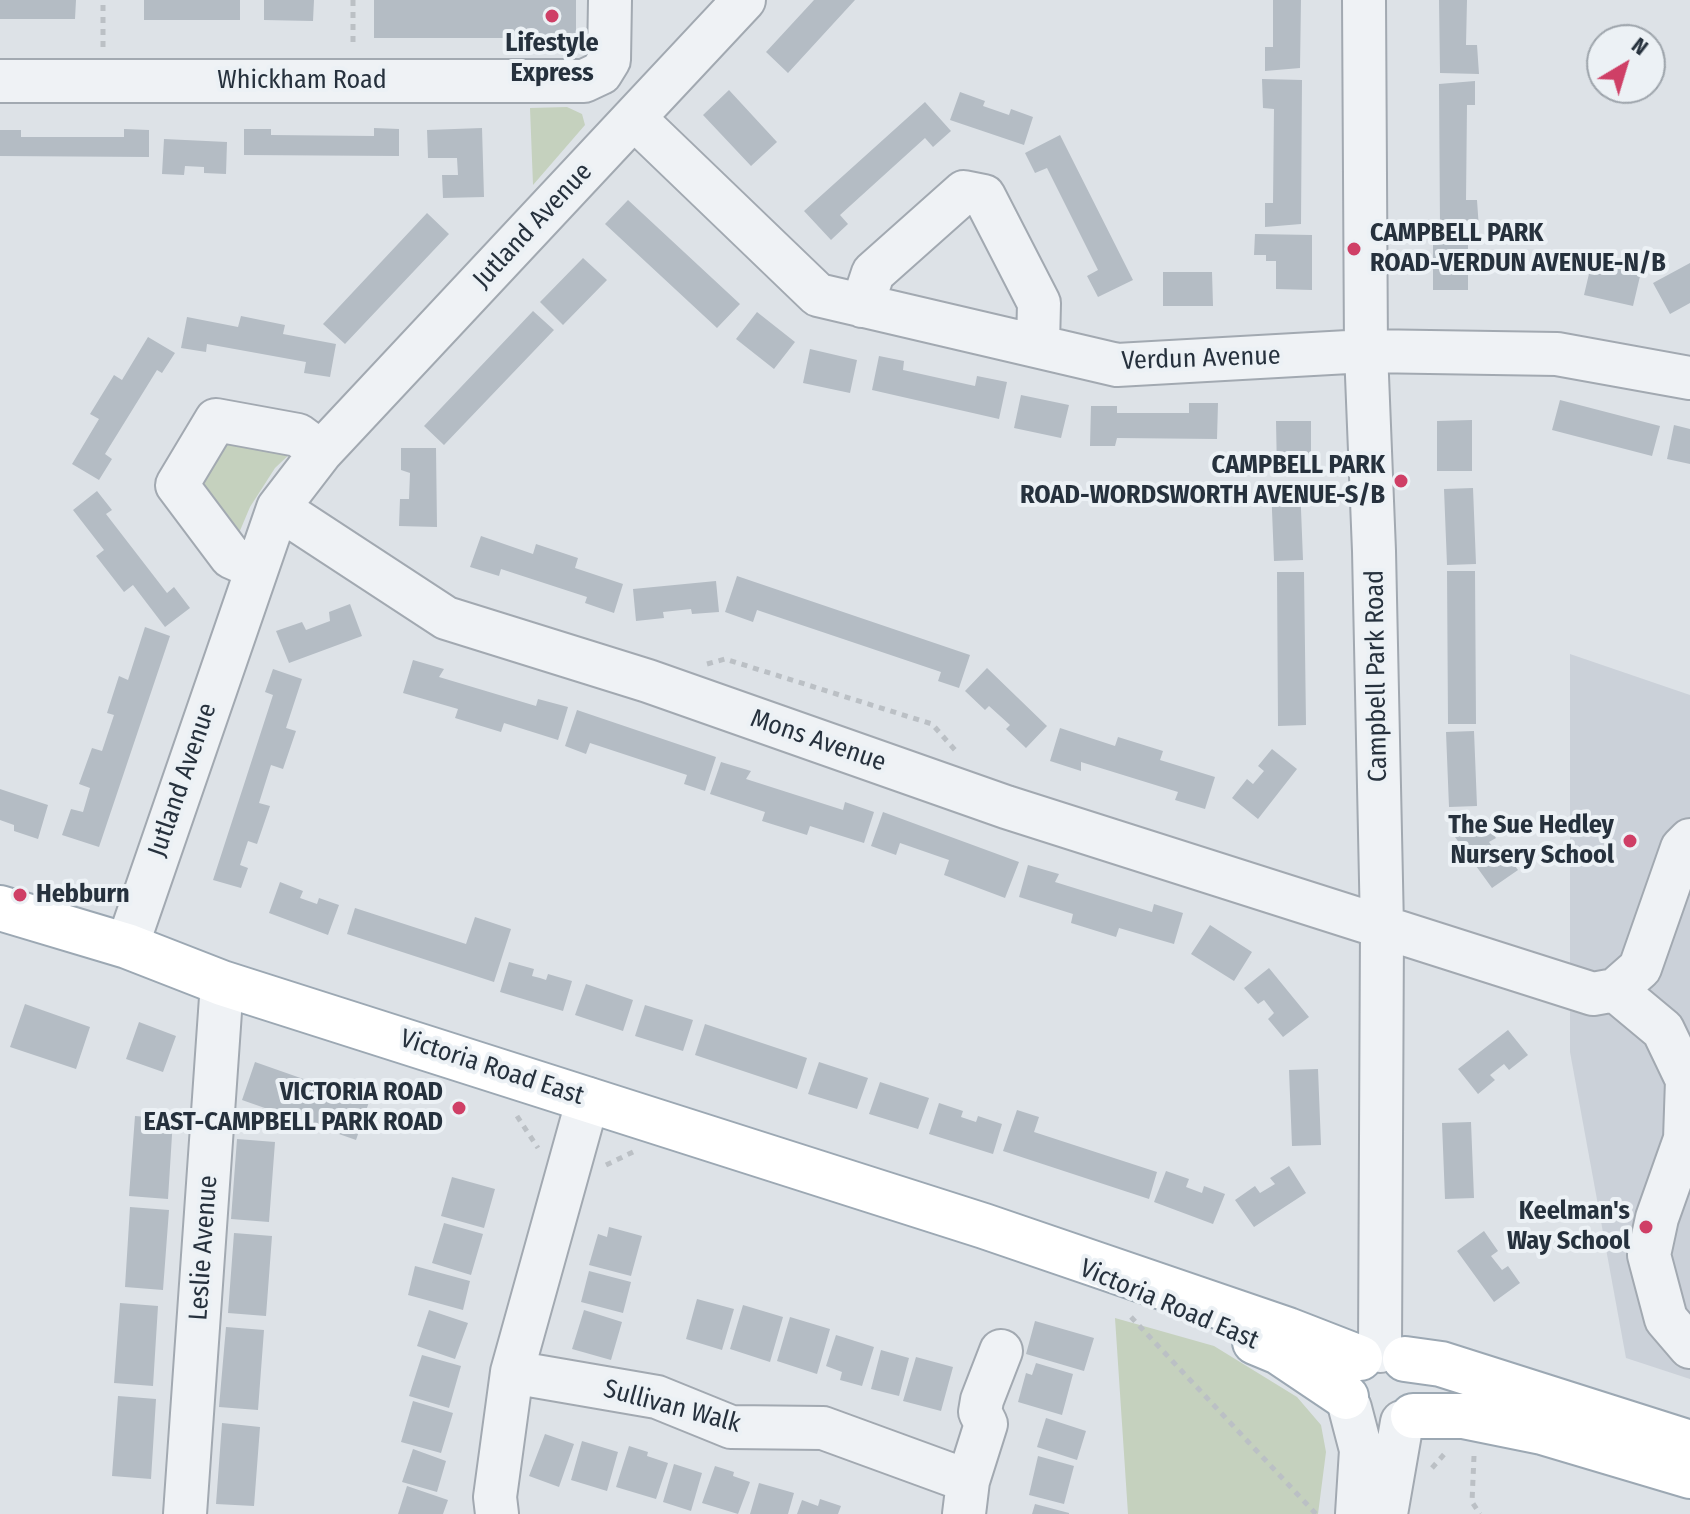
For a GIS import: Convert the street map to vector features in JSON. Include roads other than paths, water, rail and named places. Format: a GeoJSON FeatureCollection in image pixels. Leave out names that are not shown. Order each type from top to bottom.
{"type":"FeatureCollection","features":[{"type":"Feature","properties":{"kind":"main road","name":"Victoria Road East"},"geometry":{"type":"LineString","coordinates":[[0,908],[127,946],[222,983],[984,1226],[1279,1352],[1368,1375],[1441,1364],[1690,1443]]}},
{"type":"Feature","properties":{"kind":"main road"},"geometry":{"type":"LineString","coordinates":[[1407,1419],[1421,1394],[1415,1369],[1368,1375],[1358,1418],[1373,1426],[1386,1428],[1407,1419],[1463,1416],[1542,1432],[1690,1476]]}},
{"type":"Feature","properties":{"kind":"street"},"geometry":{"type":"LineString","coordinates":[[601,73],[609,60],[610,0]]}},
{"type":"Feature","properties":{"kind":"street","name":"Jutland Avenue"},"geometry":{"type":"LineString","coordinates":[[127,946],[278,508],[321,452],[744,0]]}},
{"type":"Feature","properties":{"kind":"street","name":"Campbell Park Road"},"geometry":{"type":"LineString","coordinates":[[1357,1514],[1368,1375],[1382,927],[1374,551],[1366,351],[1364,0]]}},
{"type":"Feature","properties":{"kind":"street","name":"Whickham Road"},"geometry":{"type":"LineString","coordinates":[[0,81],[584,81],[601,73]]}},
{"type":"Feature","properties":{"kind":"street","name":"Verdun Avenue"},"geometry":{"type":"LineString","coordinates":[[601,73],[637,114],[818,295],[1117,365],[1366,351],[1557,354],[1690,378]]}},
{"type":"Feature","properties":{"kind":"street"},"geometry":{"type":"LineString","coordinates":[[862,306],[873,273],[884,262],[964,192],[984,196],[1039,303],[1038,345]]}},
{"type":"Feature","properties":{"kind":"street"},"geometry":{"type":"LineString","coordinates":[[256,568],[231,557],[177,485],[216,420],[298,435],[321,452]]}},
{"type":"Feature","properties":{"kind":"street","name":"Mons Avenue"},"geometry":{"type":"LineString","coordinates":[[278,508],[446,618],[648,681],[1006,807],[1382,927],[1593,994],[1615,990]]}},
{"type":"Feature","properties":{"kind":"street"},"geometry":{"type":"LineString","coordinates":[[1690,840],[1682,848],[1640,968],[1615,990],[1663,1030],[1687,1080],[1685,1139],[1657,1218],[1649,1255],[1666,1319],[1690,1347]]}},
{"type":"Feature","properties":{"kind":"street","name":"Leslie Avenue"},"geometry":{"type":"LineString","coordinates":[[185,1514],[222,983]]}},
{"type":"Feature","properties":{"kind":"street"},"geometry":{"type":"LineString","coordinates":[[497,1514],[495,1497],[512,1372],[588,1099]]}},
{"type":"Feature","properties":{"kind":"street"},"geometry":{"type":"LineString","coordinates":[[966,1498],[986,1424],[980,1412],[1001,1351]]}},
{"type":"Feature","properties":{"kind":"street","name":"Sullivan Walk"},"geometry":{"type":"LineString","coordinates":[[512,1372],[657,1397],[731,1427],[823,1428],[966,1498]]}},
{"type":"Feature","properties":{"kind":"street"},"geometry":{"type":"LineString","coordinates":[[1386,1514],[1407,1419]]}},
{"type":"Feature","properties":{"kind":"place","name":"Lifestyle Express"},"geometry":{"type":"Point","coordinates":[552,16]}},
{"type":"Feature","properties":{"kind":"place","name":"CAMPBELL PARK ROAD-VERDUN AVENUE-N/B"},"geometry":{"type":"Point","coordinates":[1354,249]}},
{"type":"Feature","properties":{"kind":"place","name":"CAMPBELL PARK ROAD-WORDSWORTH AVENUE-S/B"},"geometry":{"type":"Point","coordinates":[1401,481]}},
{"type":"Feature","properties":{"kind":"place","name":"The Sue Hedley Nursery School"},"geometry":{"type":"Point","coordinates":[1630,841]}},
{"type":"Feature","properties":{"kind":"place","name":"Hebburn"},"geometry":{"type":"Point","coordinates":[20,895]}},
{"type":"Feature","properties":{"kind":"place","name":"VICTORIA ROAD EAST-CAMPBELL PARK ROAD"},"geometry":{"type":"Point","coordinates":[459,1108]}},
{"type":"Feature","properties":{"kind":"place","name":"Keelman's Way School"},"geometry":{"type":"Point","coordinates":[1646,1227]}}]}
